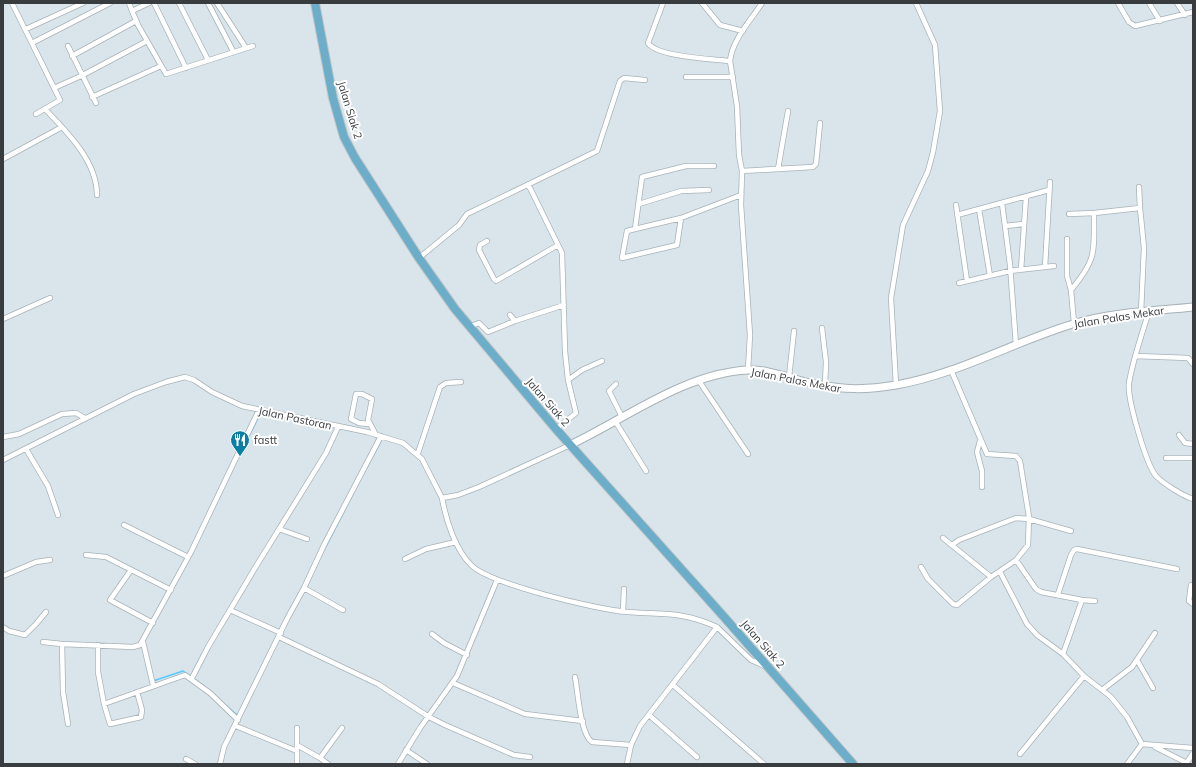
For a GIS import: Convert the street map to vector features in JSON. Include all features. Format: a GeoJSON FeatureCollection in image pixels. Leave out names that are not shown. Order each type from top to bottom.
{"type":"FeatureCollection","features":[{"type":"Feature","properties":{"kind":"highway","name":"Jalan Siak 2"},"geometry":{"type":"LineString","coordinates":[[315,3],[333,98],[344,136],[355,158],[419,258],[469,327],[556,429],[769,667],[853,764]]}},
{"type":"Feature","properties":{"kind":"main road","name":"Jalan Palas Mekar"},"geometry":{"type":"LineString","coordinates":[[570,444],[622,417],[699,381],[718,375],[748,370],[789,377],[825,386],[853,390],[896,385],[951,370],[1074,323],[1145,312],[1193,307]]}},
{"type":"Feature","properties":{"kind":"street"},"geometry":{"type":"LineString","coordinates":[[12,3],[60,100],[36,114]]}},
{"type":"Feature","properties":{"kind":"street"},"geometry":{"type":"LineString","coordinates":[[26,29],[83,3]]}},
{"type":"Feature","properties":{"kind":"street"},"geometry":{"type":"LineString","coordinates":[[32,43],[110,3]]}},
{"type":"Feature","properties":{"kind":"street"},"geometry":{"type":"LineString","coordinates":[[129,3],[134,10],[136,21],[165,73],[186,68],[233,51],[253,46]]}},
{"type":"Feature","properties":{"kind":"street"},"geometry":{"type":"LineString","coordinates":[[134,10],[150,3]]}},
{"type":"Feature","properties":{"kind":"street"},"geometry":{"type":"LineString","coordinates":[[154,3],[186,68]]}},
{"type":"Feature","properties":{"kind":"street"},"geometry":{"type":"LineString","coordinates":[[180,3],[208,60]]}},
{"type":"Feature","properties":{"kind":"street"},"geometry":{"type":"LineString","coordinates":[[208,3],[233,51]]}},
{"type":"Feature","properties":{"kind":"street"},"geometry":{"type":"LineString","coordinates":[[217,3],[246,48]]}},
{"type":"Feature","properties":{"kind":"street"},"geometry":{"type":"LineString","coordinates":[[664,3],[658,15],[649,45],[665,53],[730,61]]}},
{"type":"Feature","properties":{"kind":"street"},"geometry":{"type":"LineString","coordinates":[[702,3],[720,25],[743,31]]}},
{"type":"Feature","properties":{"kind":"street"},"geometry":{"type":"LineString","coordinates":[[748,370],[750,335],[741,195],[742,171],[739,155],[739,129],[730,54],[743,31],[762,3]]}},
{"type":"Feature","properties":{"kind":"street"},"geometry":{"type":"LineString","coordinates":[[896,385],[891,298],[903,225],[928,171],[934,152],[940,111],[935,45],[916,3]]}},
{"type":"Feature","properties":{"kind":"street"},"geometry":{"type":"LineString","coordinates":[[1118,3],[1129,22],[1135,26],[1193,12]]}},
{"type":"Feature","properties":{"kind":"street"},"geometry":{"type":"LineString","coordinates":[[1149,3],[1160,21]]}},
{"type":"Feature","properties":{"kind":"street"},"geometry":{"type":"LineString","coordinates":[[1177,3],[1185,15]]}},
{"type":"Feature","properties":{"kind":"street"},"geometry":{"type":"LineString","coordinates":[[72,56],[136,21]]}},
{"type":"Feature","properties":{"kind":"street"},"geometry":{"type":"LineString","coordinates":[[54,88],[81,76],[146,40]]}},
{"type":"Feature","properties":{"kind":"street"},"geometry":{"type":"LineString","coordinates":[[68,46],[81,76],[96,103]]}},
{"type":"Feature","properties":{"kind":"street"},"geometry":{"type":"LineString","coordinates":[[92,96],[161,66]]}},
{"type":"Feature","properties":{"kind":"street"},"geometry":{"type":"LineString","coordinates":[[686,78],[733,77]]}},
{"type":"Feature","properties":{"kind":"street"},"geometry":{"type":"LineString","coordinates":[[419,258],[459,225],[467,214],[598,151],[620,81],[624,78],[645,80]]}},
{"type":"Feature","properties":{"kind":"street"},"geometry":{"type":"LineString","coordinates":[[45,109],[62,127],[83,154],[95,177],[97,195]]}},
{"type":"Feature","properties":{"kind":"street"},"geometry":{"type":"LineString","coordinates":[[778,169],[788,111]]}},
{"type":"Feature","properties":{"kind":"street"},"geometry":{"type":"LineString","coordinates":[[742,171],[813,167],[816,164],[820,123]]}},
{"type":"Feature","properties":{"kind":"street"},"geometry":{"type":"LineString","coordinates":[[3,159],[62,127]]}},
{"type":"Feature","properties":{"kind":"street"},"geometry":{"type":"LineString","coordinates":[[635,229],[642,177],[686,166],[714,166]]}},
{"type":"Feature","properties":{"kind":"street"},"geometry":{"type":"LineString","coordinates":[[1045,267],[1050,182]]}},
{"type":"Feature","properties":{"kind":"street"},"geometry":{"type":"LineString","coordinates":[[527,186],[562,252],[565,351],[568,380],[576,413],[556,429]]}},
{"type":"Feature","properties":{"kind":"street"},"geometry":{"type":"LineString","coordinates":[[1139,187],[1144,248],[1145,312],[1129,383],[1129,399],[1152,470],[1164,483],[1186,497],[1193,498]]}},
{"type":"Feature","properties":{"kind":"street"},"geometry":{"type":"LineString","coordinates":[[639,204],[681,191],[709,190]]}},
{"type":"Feature","properties":{"kind":"street"},"geometry":{"type":"LineString","coordinates":[[957,215],[1049,190]]}},
{"type":"Feature","properties":{"kind":"street"},"geometry":{"type":"LineString","coordinates":[[681,218],[676,245],[622,258],[627,231],[681,218],[741,195]]}},
{"type":"Feature","properties":{"kind":"street"},"geometry":{"type":"LineString","coordinates":[[1021,270],[1026,197]]}},
{"type":"Feature","properties":{"kind":"street"},"geometry":{"type":"LineString","coordinates":[[1002,203],[1010,271],[1016,346]]}},
{"type":"Feature","properties":{"kind":"street"},"geometry":{"type":"LineString","coordinates":[[956,205],[967,281]]}},
{"type":"Feature","properties":{"kind":"street"},"geometry":{"type":"LineString","coordinates":[[1069,214],[1140,208]]}},
{"type":"Feature","properties":{"kind":"street"},"geometry":{"type":"LineString","coordinates":[[979,209],[990,276]]}},
{"type":"Feature","properties":{"kind":"street"},"geometry":{"type":"LineString","coordinates":[[1071,290],[1089,266],[1093,258],[1094,213]]}},
{"type":"Feature","properties":{"kind":"street"},"geometry":{"type":"LineString","coordinates":[[1005,226],[1024,224]]}},
{"type":"Feature","properties":{"kind":"street"},"geometry":{"type":"LineString","coordinates":[[1066,239],[1067,276],[1071,290],[1074,323]]}},
{"type":"Feature","properties":{"kind":"street"},"geometry":{"type":"LineString","coordinates":[[487,241],[480,245],[479,250],[496,281],[558,245]]}},
{"type":"Feature","properties":{"kind":"street"},"geometry":{"type":"LineString","coordinates":[[959,283],[1010,271],[1054,266]]}},
{"type":"Feature","properties":{"kind":"street"},"geometry":{"type":"LineString","coordinates":[[3,318],[50,298]]}},
{"type":"Feature","properties":{"kind":"street"},"geometry":{"type":"LineString","coordinates":[[469,327],[479,323],[488,332],[515,321],[564,305]]}},
{"type":"Feature","properties":{"kind":"street"},"geometry":{"type":"LineString","coordinates":[[510,315],[515,321]]}},
{"type":"Feature","properties":{"kind":"street"},"geometry":{"type":"LineString","coordinates":[[822,328],[826,362],[825,386]]}},
{"type":"Feature","properties":{"kind":"street"},"geometry":{"type":"LineString","coordinates":[[789,377],[794,331]]}},
{"type":"Feature","properties":{"kind":"street"},"geometry":{"type":"LineString","coordinates":[[1136,356],[1179,356],[1188,358],[1193,364]]}},
{"type":"Feature","properties":{"kind":"street"},"geometry":{"type":"LineString","coordinates":[[568,380],[582,370],[602,361]]}},
{"type":"Feature","properties":{"kind":"street"},"geometry":{"type":"LineString","coordinates":[[922,567],[928,579],[955,605],[1016,560],[1028,545],[1029,519],[1020,461],[1016,456],[989,455],[980,441],[951,370]]}},
{"type":"Feature","properties":{"kind":"street","name":"Jalan Pastoran"},"geometry":{"type":"LineString","coordinates":[[3,460],[134,394],[179,378],[194,380],[224,398],[242,406],[378,435],[403,443],[418,453],[428,468],[442,498],[456,542],[472,566],[497,580],[566,599],[623,611],[684,615],[717,627]]}},
{"type":"Feature","properties":{"kind":"street"},"geometry":{"type":"LineString","coordinates":[[699,381],[748,454]]}},
{"type":"Feature","properties":{"kind":"street"},"geometry":{"type":"LineString","coordinates":[[418,453],[440,387],[446,383],[461,382]]}},
{"type":"Feature","properties":{"kind":"street"},"geometry":{"type":"LineString","coordinates":[[616,384],[608,391],[622,417]]}},
{"type":"Feature","properties":{"kind":"street"},"geometry":{"type":"LineString","coordinates":[[220,764],[221,754],[378,435],[369,424],[368,420],[372,400],[362,394],[356,394],[351,419],[369,424]]}},
{"type":"Feature","properties":{"kind":"street"},"geometry":{"type":"LineString","coordinates":[[43,642],[138,647],[153,623],[188,557],[260,410]]}},
{"type":"Feature","properties":{"kind":"street"},"geometry":{"type":"LineString","coordinates":[[3,437],[20,434],[68,413],[76,413],[84,418]]}},
{"type":"Feature","properties":{"kind":"street"},"geometry":{"type":"LineString","coordinates":[[615,421],[646,471]]}},
{"type":"Feature","properties":{"kind":"street"},"geometry":{"type":"LineString","coordinates":[[192,678],[230,610],[326,453],[338,427]]}},
{"type":"Feature","properties":{"kind":"street"},"geometry":{"type":"LineString","coordinates":[[1180,434],[1185,443],[1193,444]]}},
{"type":"Feature","properties":{"kind":"street"},"geometry":{"type":"LineString","coordinates":[[980,441],[977,452],[982,471],[982,487]]}},
{"type":"Feature","properties":{"kind":"street"},"geometry":{"type":"LineString","coordinates":[[442,498],[458,495],[479,487],[570,444]]}},
{"type":"Feature","properties":{"kind":"street"},"geometry":{"type":"LineString","coordinates":[[26,449],[48,486],[58,515]]}},
{"type":"Feature","properties":{"kind":"street"},"geometry":{"type":"LineString","coordinates":[[1166,458],[1193,458]]}},
{"type":"Feature","properties":{"kind":"street"},"geometry":{"type":"LineString","coordinates":[[952,545],[959,540],[1016,518],[1029,519],[1071,531]]}},
{"type":"Feature","properties":{"kind":"street"},"geometry":{"type":"LineString","coordinates":[[124,526],[188,557]]}},
{"type":"Feature","properties":{"kind":"street"},"geometry":{"type":"LineString","coordinates":[[279,529],[307,540]]}},
{"type":"Feature","properties":{"kind":"street"},"geometry":{"type":"LineString","coordinates":[[943,538],[991,577]]}},
{"type":"Feature","properties":{"kind":"street"},"geometry":{"type":"LineString","coordinates":[[405,559],[426,549],[456,542]]}},
{"type":"Feature","properties":{"kind":"street"},"geometry":{"type":"LineString","coordinates":[[1058,594],[1071,555],[1074,550],[1077,549],[1177,569]]}},
{"type":"Feature","properties":{"kind":"street"},"geometry":{"type":"LineString","coordinates":[[86,555],[106,558],[171,590]]}},
{"type":"Feature","properties":{"kind":"street"},"geometry":{"type":"LineString","coordinates":[[3,576],[36,562],[50,560]]}},
{"type":"Feature","properties":{"kind":"street"},"geometry":{"type":"LineString","coordinates":[[1016,560],[1036,589],[1041,592],[1095,601]]}},
{"type":"Feature","properties":{"kind":"street"},"geometry":{"type":"LineString","coordinates":[[131,570],[110,600],[153,623]]}},
{"type":"Feature","properties":{"kind":"street"},"geometry":{"type":"LineString","coordinates":[[1000,572],[1027,624],[1037,635],[1063,654],[1084,676],[1111,697],[1127,717],[1142,744]]}},
{"type":"Feature","properties":{"kind":"street"},"geometry":{"type":"LineString","coordinates":[[398,764],[406,750],[453,683],[467,655],[497,580]]}},
{"type":"Feature","properties":{"kind":"street"},"geometry":{"type":"LineString","coordinates":[[1191,585],[1189,601],[1193,604]]}},
{"type":"Feature","properties":{"kind":"street"},"geometry":{"type":"LineString","coordinates":[[304,588],[344,610]]}},
{"type":"Feature","properties":{"kind":"street"},"geometry":{"type":"LineString","coordinates":[[623,611],[624,589]]}},
{"type":"Feature","properties":{"kind":"street"},"geometry":{"type":"LineString","coordinates":[[1063,654],[1082,600]]}},
{"type":"Feature","properties":{"kind":"street"},"geometry":{"type":"LineString","coordinates":[[230,610],[378,684],[429,717],[514,755],[530,757]]}},
{"type":"Feature","properties":{"kind":"street"},"geometry":{"type":"LineString","coordinates":[[3,627],[10,631],[25,635],[46,612]]}},
{"type":"Feature","properties":{"kind":"street"},"geometry":{"type":"LineString","coordinates":[[627,764],[631,746],[640,726],[717,627],[751,660],[760,665],[769,667]]}},
{"type":"Feature","properties":{"kind":"street"},"geometry":{"type":"LineString","coordinates":[[1102,690],[1132,667],[1155,633]]}},
{"type":"Feature","properties":{"kind":"street"},"geometry":{"type":"LineString","coordinates":[[432,634],[444,643],[467,655]]}},
{"type":"Feature","properties":{"kind":"street"},"geometry":{"type":"LineString","coordinates":[[142,642],[154,685]]}},
{"type":"Feature","properties":{"kind":"street"},"geometry":{"type":"LineString","coordinates":[[62,644],[63,692],[68,724]]}},
{"type":"Feature","properties":{"kind":"street"},"geometry":{"type":"LineString","coordinates":[[98,645],[98,672],[104,704],[110,724],[141,718],[142,710],[137,692]]}},
{"type":"Feature","properties":{"kind":"street"},"geometry":{"type":"LineString","coordinates":[[1137,660],[1153,688]]}},
{"type":"Feature","properties":{"kind":"street"},"geometry":{"type":"LineString","coordinates":[[104,704],[185,675],[192,678],[210,693],[238,720]]}},
{"type":"Feature","properties":{"kind":"street"},"geometry":{"type":"LineString","coordinates":[[1020,754],[1084,676]]}},
{"type":"Feature","properties":{"kind":"street"},"geometry":{"type":"LineString","coordinates":[[575,677],[582,721],[586,734],[592,742],[631,746]]}},
{"type":"Feature","properties":{"kind":"street"},"geometry":{"type":"LineString","coordinates":[[453,683],[525,714],[582,721]]}},
{"type":"Feature","properties":{"kind":"street"},"geometry":{"type":"LineString","coordinates":[[673,685],[764,764]]}},
{"type":"Feature","properties":{"kind":"street"},"geometry":{"type":"LineString","coordinates":[[649,715],[697,757]]}},
{"type":"Feature","properties":{"kind":"street"},"geometry":{"type":"LineString","coordinates":[[236,726],[297,751]]}},
{"type":"Feature","properties":{"kind":"street"},"geometry":{"type":"LineString","coordinates":[[296,764],[297,728]]}},
{"type":"Feature","properties":{"kind":"street"},"geometry":{"type":"LineString","coordinates":[[320,758],[342,728]]}},
{"type":"Feature","properties":{"kind":"street"},"geometry":{"type":"LineString","coordinates":[[1142,744],[1193,748]]}},
{"type":"Feature","properties":{"kind":"street"},"geometry":{"type":"LineString","coordinates":[[1129,764],[1142,744]]}},
{"type":"Feature","properties":{"kind":"street"},"geometry":{"type":"LineString","coordinates":[[297,745],[328,764]]}},
{"type":"Feature","properties":{"kind":"street"},"geometry":{"type":"LineString","coordinates":[[1154,746],[1186,763],[1193,753]]}},
{"type":"Feature","properties":{"kind":"street"},"geometry":{"type":"LineString","coordinates":[[406,750],[427,764]]}},
{"type":"Feature","properties":{"kind":"street"},"geometry":{"type":"LineString","coordinates":[[186,759],[196,764]]}},
{"type":"Feature","properties":{"kind":"waterway"},"geometry":{"type":"LineString","coordinates":[[250,434],[259,416]]}},
{"type":"Feature","properties":{"kind":"waterway"},"geometry":{"type":"LineString","coordinates":[[366,469],[382,439]]}},
{"type":"Feature","properties":{"kind":"waterway"},"geometry":{"type":"LineString","coordinates":[[320,558],[354,492]]}},
{"type":"Feature","properties":{"kind":"waterway"},"geometry":{"type":"LineString","coordinates":[[153,681],[183,671],[189,675]]}},
{"type":"Feature","properties":{"kind":"waterway"},"geometry":{"type":"LineString","coordinates":[[196,680],[204,686]]}},
{"type":"Feature","properties":{"kind":"waterway"},"geometry":{"type":"LineString","coordinates":[[223,703],[236,714]]}},
{"type":"Feature","properties":{"kind":"place","name":"fastt"},"geometry":{"type":"Point","coordinates":[240,457]}}]}
